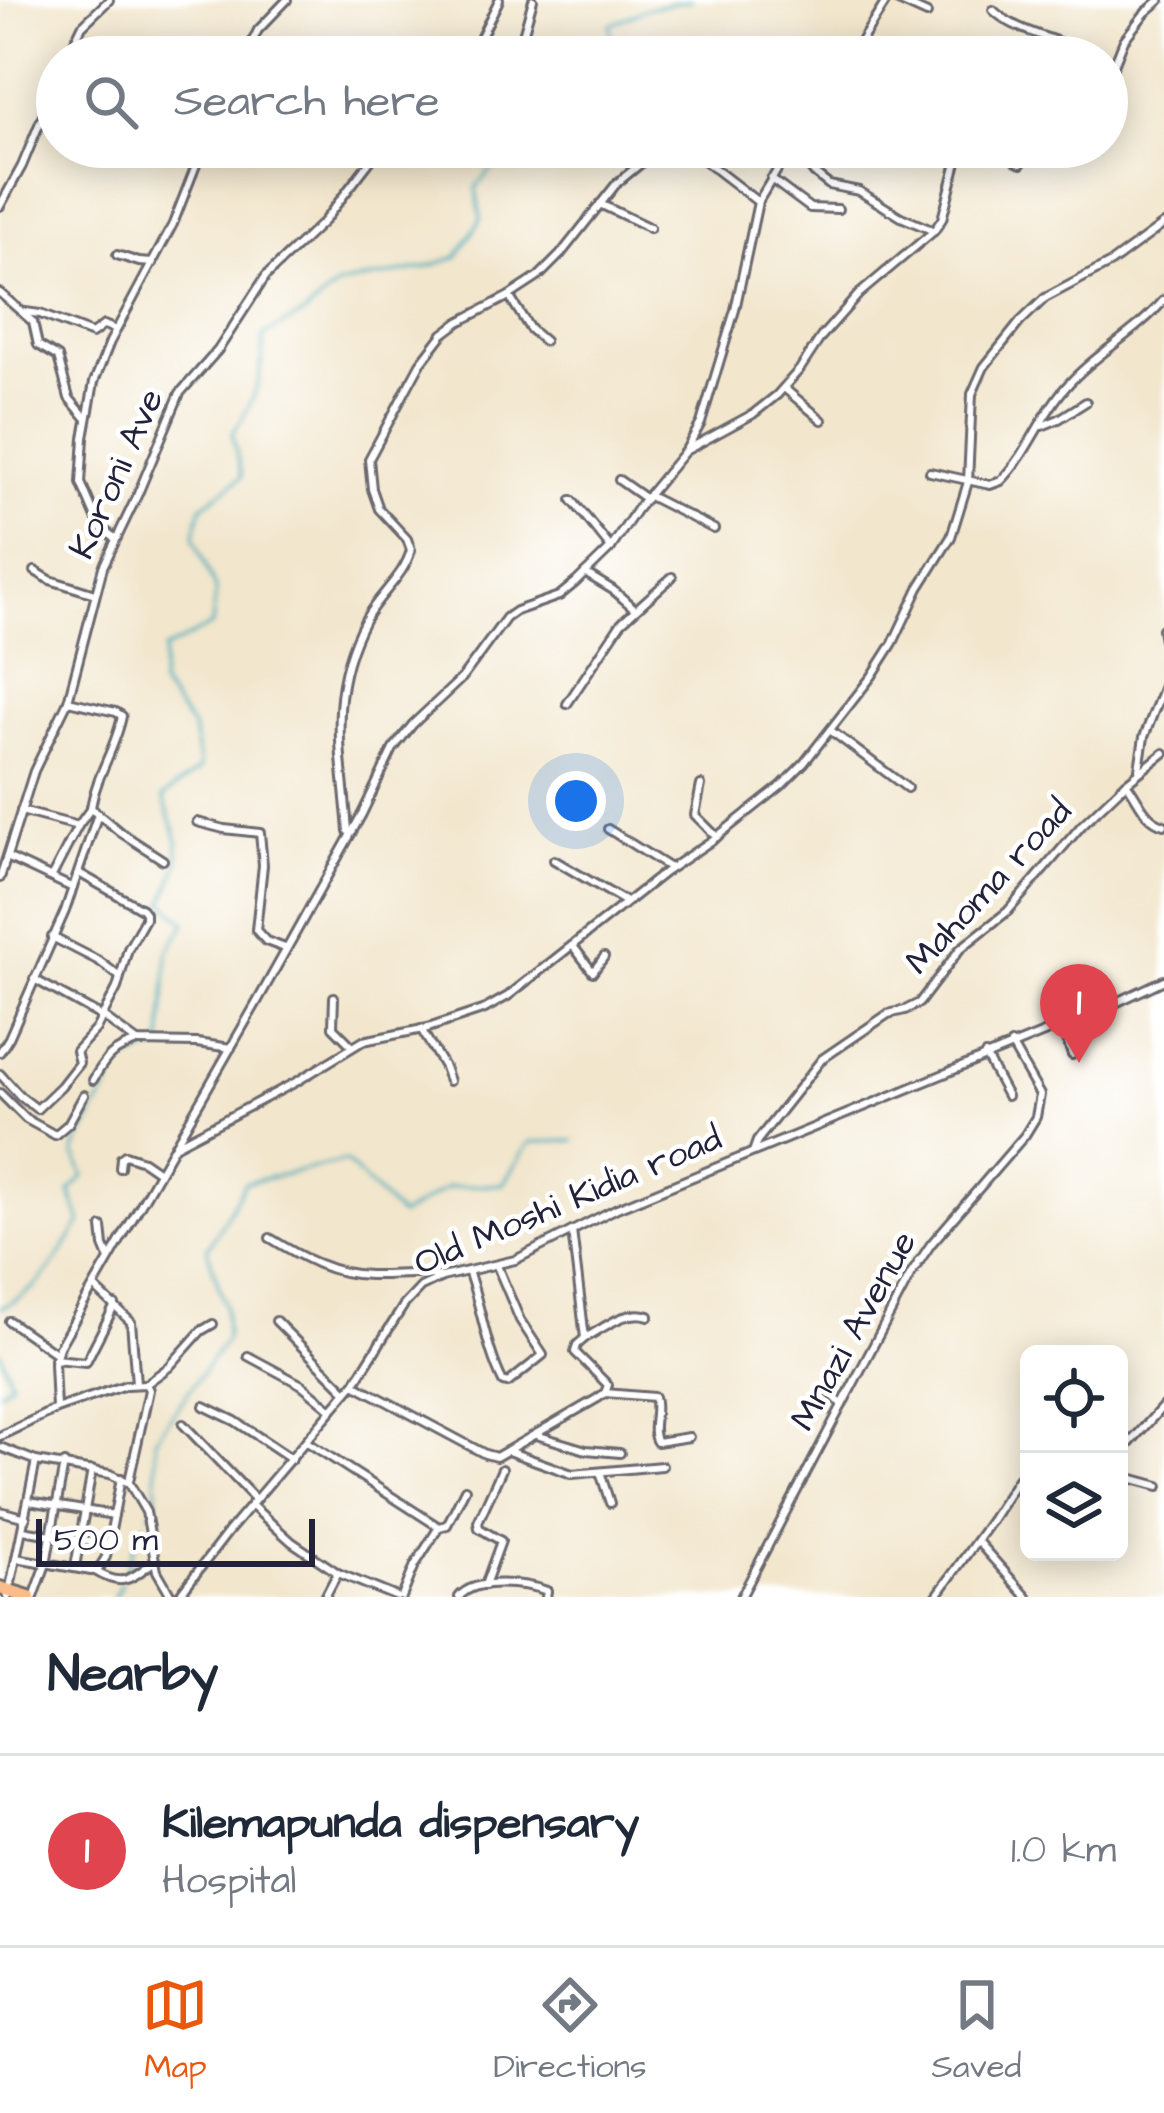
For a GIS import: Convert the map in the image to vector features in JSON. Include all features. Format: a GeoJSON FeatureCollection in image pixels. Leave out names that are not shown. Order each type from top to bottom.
{"type":"FeatureCollection","features":[{"type":"Feature","properties":{"kind":"highway"},"geometry":{"type":"LineString","coordinates":[[6,1592],[32,1597]]}},
{"type":"Feature","properties":{"kind":"street"},"geometry":{"type":"LineString","coordinates":[[77,36],[109,0]]}},
{"type":"Feature","properties":{"kind":"street"},"geometry":{"type":"LineString","coordinates":[[255,36],[287,0]]}},
{"type":"Feature","properties":{"kind":"street"},"geometry":{"type":"LineString","coordinates":[[482,36],[500,0]]}},
{"type":"Feature","properties":{"kind":"street"},"geometry":{"type":"LineString","coordinates":[[521,36],[533,0]]}},
{"type":"Feature","properties":{"kind":"street"},"geometry":{"type":"LineString","coordinates":[[864,36],[886,0]]}},
{"type":"Feature","properties":{"kind":"street"},"geometry":{"type":"LineString","coordinates":[[896,0],[927,14]]}},
{"type":"Feature","properties":{"kind":"street"},"geometry":{"type":"LineString","coordinates":[[1127,36],[1160,0]]}},
{"type":"Feature","properties":{"kind":"street"},"geometry":{"type":"LineString","coordinates":[[993,10],[1013,24],[1047,36]]}},
{"type":"Feature","properties":{"kind":"street"},"geometry":{"type":"LineString","coordinates":[[2,200],[36,133]]}},
{"type":"Feature","properties":{"kind":"street"},"geometry":{"type":"LineString","coordinates":[[116,539],[98,525],[81,483],[94,382],[173,224],[195,168]]}},
{"type":"Feature","properties":{"kind":"street","name":"Koroni Ave"},"geometry":{"type":"LineString","coordinates":[[1,874],[34,771],[68,701],[95,594],[180,393],[218,350],[266,276],[324,221],[365,168]]}},
{"type":"Feature","properties":{"kind":"street"},"geometry":{"type":"LineString","coordinates":[[349,834],[338,727],[344,678],[363,623],[407,563],[411,550],[375,501],[370,454],[428,351],[451,327],[509,296],[550,265],[634,168]]}},
{"type":"Feature","properties":{"kind":"street"},"geometry":{"type":"LineString","coordinates":[[716,168],[758,202]]}},
{"type":"Feature","properties":{"kind":"street"},"geometry":{"type":"LineString","coordinates":[[56,1409],[55,1356],[365,807],[393,748],[462,678],[506,617],[559,596],[611,548],[685,451],[700,423],[735,310],[758,202],[778,168]]}},
{"type":"Feature","properties":{"kind":"street"},"geometry":{"type":"LineString","coordinates":[[810,168],[829,185],[859,191],[934,231]]}},
{"type":"Feature","properties":{"kind":"street"},"geometry":{"type":"LineString","coordinates":[[685,451],[754,413],[784,388],[860,294],[934,231],[942,219],[955,168]]}},
{"type":"Feature","properties":{"kind":"street"},"geometry":{"type":"LineString","coordinates":[[770,179],[811,208],[838,209]]}},
{"type":"Feature","properties":{"kind":"street"},"geometry":{"type":"LineString","coordinates":[[600,204],[650,228]]}},
{"type":"Feature","properties":{"kind":"street"},"geometry":{"type":"LineString","coordinates":[[176,1145],[352,1047],[421,1030],[508,997],[794,774],[872,676],[951,537],[968,482],[974,386],[1002,342],[1045,298],[1111,262],[1164,224]]}},
{"type":"Feature","properties":{"kind":"street"},"geometry":{"type":"LineString","coordinates":[[117,255],[153,263]]}},
{"type":"Feature","properties":{"kind":"street"},"geometry":{"type":"LineString","coordinates":[[0,293],[32,322],[36,343],[58,358],[69,398],[87,419]]}},
{"type":"Feature","properties":{"kind":"street"},"geometry":{"type":"LineString","coordinates":[[509,296],[530,329],[544,341]]}},
{"type":"Feature","properties":{"kind":"street"},"geometry":{"type":"LineString","coordinates":[[930,472],[968,482],[994,485],[1001,481],[1070,382],[1164,301]]}},
{"type":"Feature","properties":{"kind":"street"},"geometry":{"type":"LineString","coordinates":[[22,312],[92,334],[104,325],[116,331]]}},
{"type":"Feature","properties":{"kind":"street"},"geometry":{"type":"LineString","coordinates":[[1148,319],[1164,313]]}},
{"type":"Feature","properties":{"kind":"street"},"geometry":{"type":"LineString","coordinates":[[784,388],[822,420]]}},
{"type":"Feature","properties":{"kind":"street"},"geometry":{"type":"LineString","coordinates":[[1042,426],[1086,402]]}},
{"type":"Feature","properties":{"kind":"street"},"geometry":{"type":"LineString","coordinates":[[619,480],[714,529]]}},
{"type":"Feature","properties":{"kind":"street"},"geometry":{"type":"LineString","coordinates":[[572,500],[611,548]]}},
{"type":"Feature","properties":{"kind":"street"},"geometry":{"type":"LineString","coordinates":[[34,571],[95,594]]}},
{"type":"Feature","properties":{"kind":"street"},"geometry":{"type":"LineString","coordinates":[[585,573],[635,609]]}},
{"type":"Feature","properties":{"kind":"street"},"geometry":{"type":"LineString","coordinates":[[567,704],[622,623],[672,577]]}},
{"type":"Feature","properties":{"kind":"street"},"geometry":{"type":"LineString","coordinates":[[1162,629],[1164,640]]}},
{"type":"Feature","properties":{"kind":"street"},"geometry":{"type":"LineString","coordinates":[[1138,772],[1144,737],[1164,686]]}},
{"type":"Feature","properties":{"kind":"street"},"geometry":{"type":"LineString","coordinates":[[0,1052],[79,873],[95,811],[94,789],[122,716],[68,701]]}},
{"type":"Feature","properties":{"kind":"street"},"geometry":{"type":"LineString","coordinates":[[830,730],[907,788]]}},
{"type":"Feature","properties":{"kind":"street","name":"Mahoma road"},"geometry":{"type":"LineString","coordinates":[[752,1152],[822,1059],[888,1014],[919,1003],[950,960],[1008,911],[1072,835],[1164,753]]}},
{"type":"Feature","properties":{"kind":"street"},"geometry":{"type":"LineString","coordinates":[[1126,783],[1149,818],[1164,824]]}},
{"type":"Feature","properties":{"kind":"street"},"geometry":{"type":"LineString","coordinates":[[700,785],[695,815],[717,837]]}},
{"type":"Feature","properties":{"kind":"street"},"geometry":{"type":"LineString","coordinates":[[21,811],[78,826]]}},
{"type":"Feature","properties":{"kind":"street"},"geometry":{"type":"LineString","coordinates":[[51,877],[78,826],[95,811]]}},
{"type":"Feature","properties":{"kind":"street"},"geometry":{"type":"LineString","coordinates":[[95,811],[163,860]]}},
{"type":"Feature","properties":{"kind":"street"},"geometry":{"type":"LineString","coordinates":[[197,822],[260,833],[263,866],[256,930],[266,941],[285,948]]}},
{"type":"Feature","properties":{"kind":"street"},"geometry":{"type":"LineString","coordinates":[[608,829],[670,868]]}},
{"type":"Feature","properties":{"kind":"street"},"geometry":{"type":"LineString","coordinates":[[7,857],[73,888]]}},
{"type":"Feature","properties":{"kind":"street"},"geometry":{"type":"LineString","coordinates":[[554,860],[626,902]]}},
{"type":"Feature","properties":{"kind":"street"},"geometry":{"type":"LineString","coordinates":[[0,1073],[38,1108],[77,1066],[76,1052],[90,1037],[118,986],[128,949],[145,919],[146,913],[79,873]]}},
{"type":"Feature","properties":{"kind":"street"},"geometry":{"type":"LineString","coordinates":[[52,937],[119,976]]}},
{"type":"Feature","properties":{"kind":"street"},"geometry":{"type":"LineString","coordinates":[[573,946],[593,972],[604,957]]}},
{"type":"Feature","properties":{"kind":"street"},"geometry":{"type":"LineString","coordinates":[[34,979],[137,1042]]}},
{"type":"Feature","properties":{"kind":"street","name":"Old Moshi Kidia road"},"geometry":{"type":"LineString","coordinates":[[175,1597],[354,1384],[409,1298],[422,1287],[442,1277],[527,1255],[616,1208],[1164,980]]}},
{"type":"Feature","properties":{"kind":"street"},"geometry":{"type":"LineString","coordinates":[[334,997],[333,1027],[352,1047]]}},
{"type":"Feature","properties":{"kind":"street"},"geometry":{"type":"LineString","coordinates":[[1071,1021],[1066,1036],[1072,1055]]}},
{"type":"Feature","properties":{"kind":"street"},"geometry":{"type":"LineString","coordinates":[[421,1030],[449,1081]]}},
{"type":"Feature","properties":{"kind":"street"},"geometry":{"type":"LineString","coordinates":[[93,1080],[109,1055],[137,1042],[230,1048]]}},
{"type":"Feature","properties":{"kind":"street","name":"Mnazi Avenue"},"geometry":{"type":"LineString","coordinates":[[741,1597],[900,1292],[921,1259],[1036,1118],[1040,1096],[1011,1045]]}},
{"type":"Feature","properties":{"kind":"street"},"geometry":{"type":"LineString","coordinates":[[985,1055],[1007,1096]]}},
{"type":"Feature","properties":{"kind":"street"},"geometry":{"type":"LineString","coordinates":[[0,1093],[26,1119],[55,1135],[68,1124],[84,1095]]}},
{"type":"Feature","properties":{"kind":"street"},"geometry":{"type":"LineString","coordinates":[[120,1168],[125,1155],[159,1172]]}},
{"type":"Feature","properties":{"kind":"street"},"geometry":{"type":"LineString","coordinates":[[102,1227],[109,1258]]}},
{"type":"Feature","properties":{"kind":"street"},"geometry":{"type":"LineString","coordinates":[[572,1231],[585,1338]]}},
{"type":"Feature","properties":{"kind":"street"},"geometry":{"type":"LineString","coordinates":[[271,1238],[324,1267],[360,1275],[442,1277]]}},
{"type":"Feature","properties":{"kind":"street"},"geometry":{"type":"LineString","coordinates":[[468,1271],[493,1361],[508,1383],[543,1355],[517,1316],[497,1266]]}},
{"type":"Feature","properties":{"kind":"street"},"geometry":{"type":"LineString","coordinates":[[94,1287],[131,1322],[136,1383]]}},
{"type":"Feature","properties":{"kind":"street"},"geometry":{"type":"LineString","coordinates":[[9,1321],[55,1356],[86,1362],[115,1305]]}},
{"type":"Feature","properties":{"kind":"street"},"geometry":{"type":"LineString","coordinates":[[605,1393],[608,1385],[575,1352],[577,1345],[628,1314],[649,1316]]}},
{"type":"Feature","properties":{"kind":"street"},"geometry":{"type":"LineString","coordinates":[[276,1321],[347,1392]]}},
{"type":"Feature","properties":{"kind":"street"},"geometry":{"type":"LineString","coordinates":[[0,1436],[56,1409],[136,1383],[146,1384],[213,1324]]}},
{"type":"Feature","properties":{"kind":"street"},"geometry":{"type":"LineString","coordinates":[[248,1356],[302,1384],[332,1410]]}},
{"type":"Feature","properties":{"kind":"street"},"geometry":{"type":"LineString","coordinates":[[94,1570],[103,1564],[149,1390],[146,1384]]}},
{"type":"Feature","properties":{"kind":"street"},"geometry":{"type":"LineString","coordinates":[[354,1384],[496,1457],[605,1393],[654,1396],[653,1436],[657,1442],[689,1437]]}},
{"type":"Feature","properties":{"kind":"street"},"geometry":{"type":"LineString","coordinates":[[827,1389],[842,1405]]}},
{"type":"Feature","properties":{"kind":"street"},"geometry":{"type":"LineString","coordinates":[[1121,1453],[1164,1405]]}},
{"type":"Feature","properties":{"kind":"street"},"geometry":{"type":"LineString","coordinates":[[204,1406],[235,1420],[292,1459]]}},
{"type":"Feature","properties":{"kind":"street"},"geometry":{"type":"LineString","coordinates":[[183,1424],[292,1543],[338,1573],[400,1597],[415,1565],[439,1527],[447,1525],[465,1490]]}},
{"type":"Feature","properties":{"kind":"street"},"geometry":{"type":"LineString","coordinates":[[536,1436],[586,1450],[620,1453]]}},
{"type":"Feature","properties":{"kind":"street"},"geometry":{"type":"LineString","coordinates":[[307,1442],[439,1527]]}},
{"type":"Feature","properties":{"kind":"street"},"geometry":{"type":"LineString","coordinates":[[0,1447],[36,1461],[125,1480],[148,1520],[161,1581],[175,1597]]}},
{"type":"Feature","properties":{"kind":"street"},"geometry":{"type":"LineString","coordinates":[[508,1451],[562,1472],[662,1466]]}},
{"type":"Feature","properties":{"kind":"street"},"geometry":{"type":"LineString","coordinates":[[6,1592],[36,1461]]}},
{"type":"Feature","properties":{"kind":"street"},"geometry":{"type":"LineString","coordinates":[[32,1597],[46,1564],[64,1464]]}},
{"type":"Feature","properties":{"kind":"street"},"geometry":{"type":"LineString","coordinates":[[485,1586],[501,1541],[479,1528],[478,1522],[502,1469]]}},
{"type":"Feature","properties":{"kind":"street"},"geometry":{"type":"LineString","coordinates":[[75,1568],[92,1470]]}},
{"type":"Feature","properties":{"kind":"street"},"geometry":{"type":"LineString","coordinates":[[600,1472],[610,1502]]}},
{"type":"Feature","properties":{"kind":"street"},"geometry":{"type":"LineString","coordinates":[[936,1597],[1020,1475]]}},
{"type":"Feature","properties":{"kind":"street"},"geometry":{"type":"LineString","coordinates":[[1128,1477],[1159,1486]]}},
{"type":"Feature","properties":{"kind":"street"},"geometry":{"type":"LineString","coordinates":[[29,1501],[114,1515]]}},
{"type":"Feature","properties":{"kind":"street"},"geometry":{"type":"LineString","coordinates":[[0,1511],[26,1518]]}},
{"type":"Feature","properties":{"kind":"street"},"geometry":{"type":"LineString","coordinates":[[23,1530],[108,1545]]}},
{"type":"Feature","properties":{"kind":"street"},"geometry":{"type":"LineString","coordinates":[[976,1541],[1027,1597]]}},
{"type":"Feature","properties":{"kind":"street"},"geometry":{"type":"LineString","coordinates":[[16,1558],[129,1580],[154,1561]]}},
{"type":"Feature","properties":{"kind":"street"},"geometry":{"type":"LineString","coordinates":[[325,1597],[338,1573]]}},
{"type":"Feature","properties":{"kind":"street"},"geometry":{"type":"LineString","coordinates":[[459,1597],[465,1589],[485,1586],[540,1588],[547,1591],[546,1597]]}},
{"type":"Feature","properties":{"kind":"waterway"},"geometry":{"type":"LineString","coordinates":[[612,36],[610,25],[648,8],[691,0]]}},
{"type":"Feature","properties":{"kind":"waterway"},"geometry":{"type":"LineString","coordinates":[[0,1308],[38,1283],[81,1222],[70,1191],[84,1176],[74,1152],[121,1062],[162,1043],[168,952],[186,923],[164,902],[178,865],[178,840],[163,797],[200,769],[193,729],[160,685],[164,650],[212,625],[216,591],[194,537],[202,506],[242,477],[232,434],[256,388],[263,336],[304,314],[339,285],[457,257],[481,219],[476,187],[493,168]]}},
{"type":"Feature","properties":{"kind":"waterway"},"geometry":{"type":"LineString","coordinates":[[150,1514],[157,1501],[155,1439],[226,1339],[225,1306],[207,1249],[245,1183],[345,1161],[400,1216],[449,1187],[503,1184],[530,1142],[574,1141]]}},
{"type":"Feature","properties":{"kind":"waterway"},"geometry":{"type":"LineString","coordinates":[[0,1351],[11,1381],[0,1392]]}},
{"type":"Feature","properties":{"kind":"waterway"},"geometry":{"type":"LineString","coordinates":[[124,1577],[145,1523]]}},
{"type":"Feature","properties":{"kind":"waterway"},"geometry":{"type":"LineString","coordinates":[[114,1597],[121,1583]]}},
{"type":"Feature","properties":{"kind":"place","name":"Kilemapunda dispensary"},"geometry":{"type":"Point","coordinates":[1079,1063]}}]}
